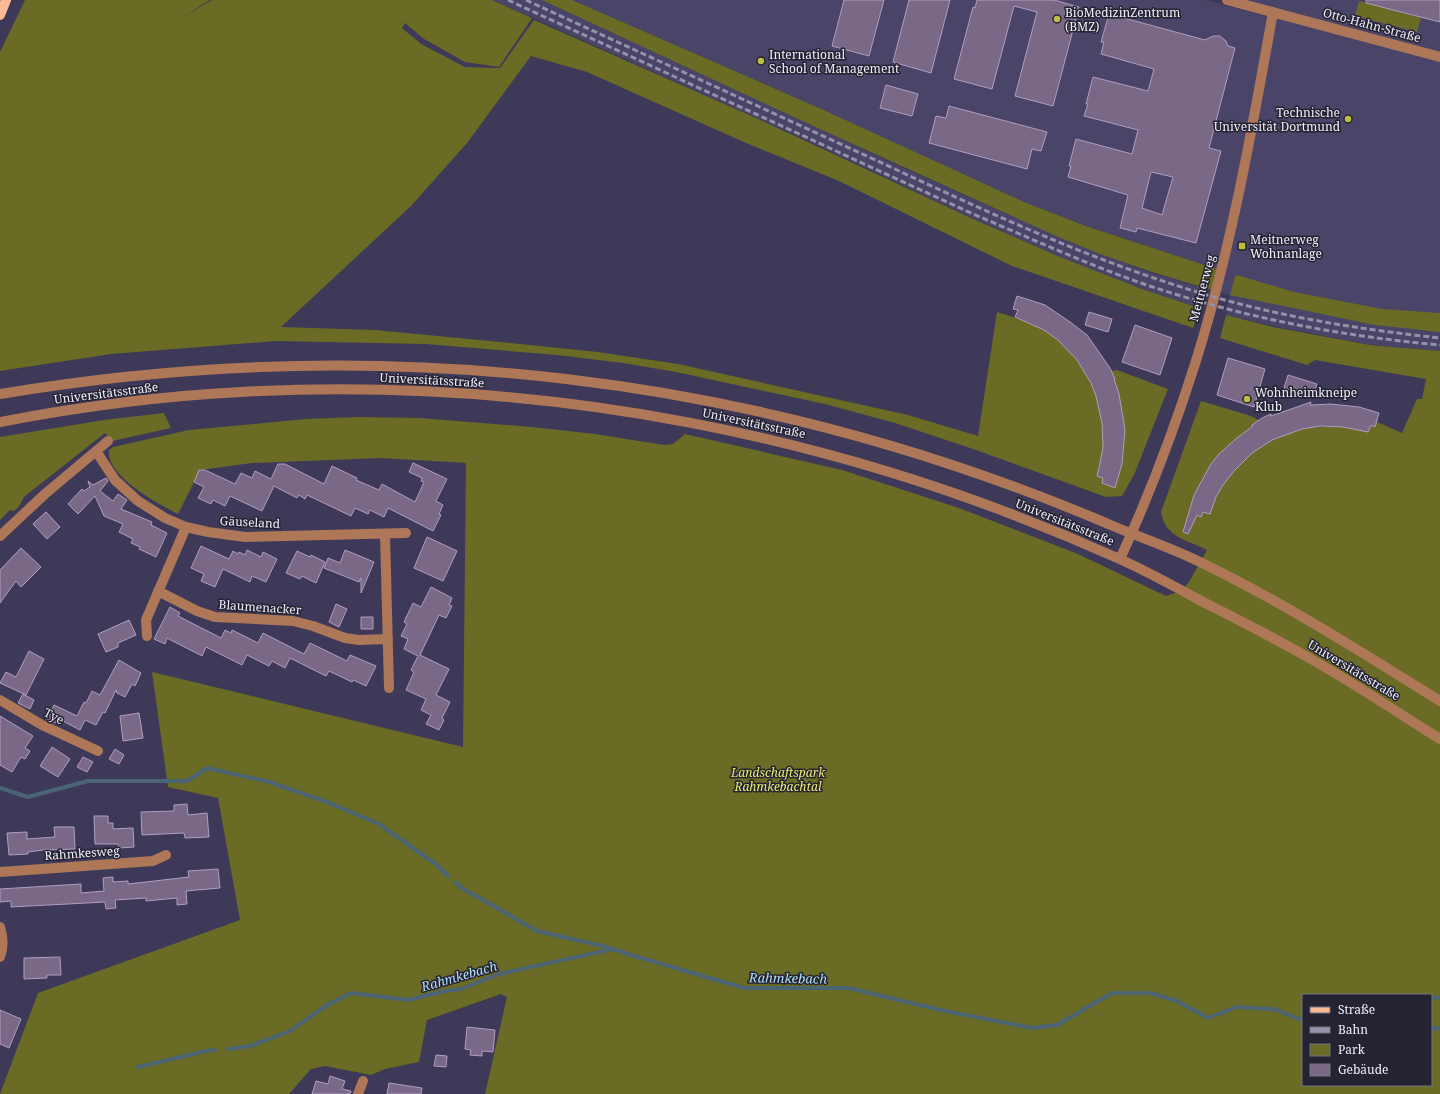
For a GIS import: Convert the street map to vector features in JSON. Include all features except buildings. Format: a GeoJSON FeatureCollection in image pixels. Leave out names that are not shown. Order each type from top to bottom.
{"type":"FeatureCollection","features":[{"type":"Feature","properties":{"kind":"main road"},"geometry":{"type":"LineString","coordinates":[[0,15],[6,0]]}},
{"type":"Feature","properties":{"kind":"street","name":"Otto-Hahn-Straße"},"geometry":{"type":"LineString","coordinates":[[1227,0],[1440,57]]}},
{"type":"Feature","properties":{"kind":"street","name":"Meitnerweg"},"geometry":{"type":"LineString","coordinates":[[1120,559],[1144,507],[1177,417],[1206,327],[1248,148],[1273,12]]}},
{"type":"Feature","properties":{"kind":"street","name":"Universitätsstraße"},"geometry":{"type":"LineString","coordinates":[[0,394],[150,374],[239,367],[353,365],[431,367],[569,379],[676,394],[754,410],[848,433],[1006,483],[1181,553],[1274,600],[1340,638],[1440,701]]}},
{"type":"Feature","properties":{"kind":"street","name":"Universitätsstraße"},"geometry":{"type":"LineString","coordinates":[[0,422],[56,412],[178,397],[289,390],[383,390],[529,399],[728,429],[851,460],[946,489],[1015,515],[1120,559],[1244,622],[1312,659],[1440,739]]}},
{"type":"Feature","properties":{"kind":"street"},"geometry":{"type":"LineString","coordinates":[[0,536],[45,494],[108,441]]}},
{"type":"Feature","properties":{"kind":"street","name":"Gäuseland"},"geometry":{"type":"LineString","coordinates":[[96,451],[115,480],[124,490],[151,510],[186,526],[208,532],[245,537],[406,534]]}},
{"type":"Feature","properties":{"kind":"street"},"geometry":{"type":"LineString","coordinates":[[147,636],[146,620],[186,526]]}},
{"type":"Feature","properties":{"kind":"street"},"geometry":{"type":"LineString","coordinates":[[385,534],[389,688]]}},
{"type":"Feature","properties":{"kind":"street","name":"Blaumenacker"},"geometry":{"type":"LineString","coordinates":[[158,591],[197,611],[215,617],[304,622],[345,638],[359,640],[388,639]]}},
{"type":"Feature","properties":{"kind":"street","name":"Tye"},"geometry":{"type":"LineString","coordinates":[[0,700],[42,725],[98,751]]}},
{"type":"Feature","properties":{"kind":"street","name":"Rahmkesweg"},"geometry":{"type":"LineString","coordinates":[[0,872],[153,860],[166,855]]}},
{"type":"Feature","properties":{"kind":"street"},"geometry":{"type":"LineString","coordinates":[[0,927],[3,941],[3,951],[0,957]]}},
{"type":"Feature","properties":{"kind":"street"},"geometry":{"type":"LineString","coordinates":[[358,1094],[363,1081]]}},
{"type":"Feature","properties":{"kind":"shaded area"},"geometry":{"type":"Polygon","coordinates":[[[493,0],[542,0],[888,161],[1063,239],[1151,273],[1203,288],[1199,308],[1143,289],[1072,262],[966,215],[793,134],[493,0]]]}},
{"type":"Feature","properties":{"kind":"shaded area"},"geometry":{"type":"Polygon","coordinates":[[[572,0],[1205,0],[1269,17],[1241,171],[1217,269],[1085,225],[1022,202],[799,99],[572,0]]]}},
{"type":"Feature","properties":{"kind":"shaded area","name":"Technische Universität Dortmund"},"geometry":{"type":"Polygon","coordinates":[[[1239,0],[1440,0],[1440,351],[1367,344],[1278,327],[1226,315],[1230,295],[1218,291],[1276,10],[1239,0]]]}},
{"type":"Feature","properties":{"kind":"green space"},"geometry":{"type":"Polygon","coordinates":[[[25,0],[210,0],[181,18],[212,0],[492,0],[532,18],[499,67],[465,62],[424,39],[405,23],[402,28],[421,44],[465,67],[500,68],[534,20],[756,118],[971,218],[1060,257],[1142,289],[1199,308],[1193,328],[1012,266],[839,181],[746,143],[587,72],[531,56],[467,143],[411,206],[281,327],[375,330],[598,352],[678,364],[908,415],[978,436],[997,312],[1028,322],[1044,330],[1111,371],[1117,370],[1168,389],[1134,475],[1122,496],[1106,497],[976,450],[895,423],[825,404],[676,372],[623,363],[557,355],[426,344],[276,341],[111,354],[0,371],[0,52],[25,0]]]}},
{"type":"Feature","properties":{"kind":"green space"},"geometry":{"type":"Polygon","coordinates":[[[542,0],[572,0],[817,107],[1024,202],[1086,226],[1217,269],[1212,290],[1152,272],[1100,254],[1056,236],[811,125],[542,0]]]}},
{"type":"Feature","properties":{"kind":"green space"},"geometry":{"type":"Polygon","coordinates":[[[1359,1],[1421,18],[1417,32],[1355,16],[1359,1]]]}},
{"type":"Feature","properties":{"kind":"green space"},"geometry":{"type":"Polygon","coordinates":[[[1237,275],[1294,292],[1382,309],[1440,313],[1440,332],[1375,325],[1230,295],[1235,276],[1237,275]]]}},
{"type":"Feature","properties":{"kind":"green space","name":"Landschaftspark Rahmkebachtal"},"geometry":{"type":"Polygon","coordinates":[[[1226,315],[1273,327],[1370,345],[1440,351],[1440,1094],[485,1094],[507,997],[501,994],[427,1020],[419,1062],[385,1069],[371,1075],[325,1066],[311,1069],[289,1094],[0,1094],[38,993],[240,920],[218,798],[168,787],[152,672],[463,747],[466,463],[381,458],[252,463],[200,470],[178,514],[135,488],[115,470],[110,460],[109,450],[113,447],[189,430],[306,419],[359,417],[419,418],[532,427],[595,434],[664,445],[673,444],[685,434],[842,470],[959,508],[1078,554],[1166,596],[1181,591],[1189,582],[1207,550],[1172,533],[1163,521],[1161,512],[1201,401],[1248,415],[1259,420],[1274,439],[1311,427],[1375,426],[1377,422],[1402,433],[1417,399],[1422,399],[1426,379],[1315,360],[1307,365],[1220,338],[1226,315]]]}},
{"type":"Feature","properties":{"kind":"green space"},"geometry":{"type":"Polygon","coordinates":[[[164,413],[171,428],[112,441],[105,433],[25,496],[14,511],[10,510],[0,520],[0,437],[104,420],[164,413]]]}},
{"type":"Feature","properties":{"kind":"waterway"},"geometry":{"type":"LineString","coordinates":[[0,788],[28,797],[88,781],[187,781],[207,768],[269,782],[327,802],[379,824],[437,865],[448,876]]}},
{"type":"Feature","properties":{"kind":"waterway"},"geometry":{"type":"LineString","coordinates":[[455,882],[462,888],[537,931],[611,948]]}},
{"type":"Feature","properties":{"kind":"waterway","name":"Rahmkebach"},"geometry":{"type":"LineString","coordinates":[[228,1049],[250,1046],[290,1031],[327,1005],[351,993],[408,1000],[445,991],[461,989],[499,974],[613,949],[744,988],[848,988],[945,1011],[1032,1028],[1057,1025],[1112,993],[1151,993],[1177,1001],[1208,1018],[1236,1007],[1274,1009],[1302,1019]]}},
{"type":"Feature","properties":{"kind":"waterway","name":"Rahmkebach"},"geometry":{"type":"LineString","coordinates":[[1432,999],[1440,997]]}},
{"type":"Feature","properties":{"kind":"waterway","name":"Rahmkebach"},"geometry":{"type":"LineString","coordinates":[[1432,1028],[1440,1029]]}},
{"type":"Feature","properties":{"kind":"waterway","name":"Rahmkebach"},"geometry":{"type":"LineString","coordinates":[[138,1067],[215,1050]]}},
{"type":"Feature","properties":{"kind":"railway"},"geometry":{"type":"LineString","coordinates":[[508,0],[973,214],[1122,276],[1180,296],[1290,324],[1365,336],[1440,345]]}},
{"type":"Feature","properties":{"kind":"railway"},"geometry":{"type":"LineString","coordinates":[[526,0],[990,213],[1111,263],[1152,278],[1255,308],[1347,326],[1440,338]]}},
{"type":"Feature","properties":{"kind":"place","name":"BioMedizinZentrum (BMZ)"},"geometry":{"type":"Point","coordinates":[1057,19]}},
{"type":"Feature","properties":{"kind":"place","name":"International School of Management"},"geometry":{"type":"Point","coordinates":[761,61]}},
{"type":"Feature","properties":{"kind":"place","name":"Technische Universität Dortmund"},"geometry":{"type":"Point","coordinates":[1348,119]}},
{"type":"Feature","properties":{"kind":"place","name":"Meitnerweg Wohnanlage"},"geometry":{"type":"Point","coordinates":[1242,246]}},
{"type":"Feature","properties":{"kind":"place","name":"Wohnheimkneipe Klub"},"geometry":{"type":"Point","coordinates":[1247,399]}}]}
